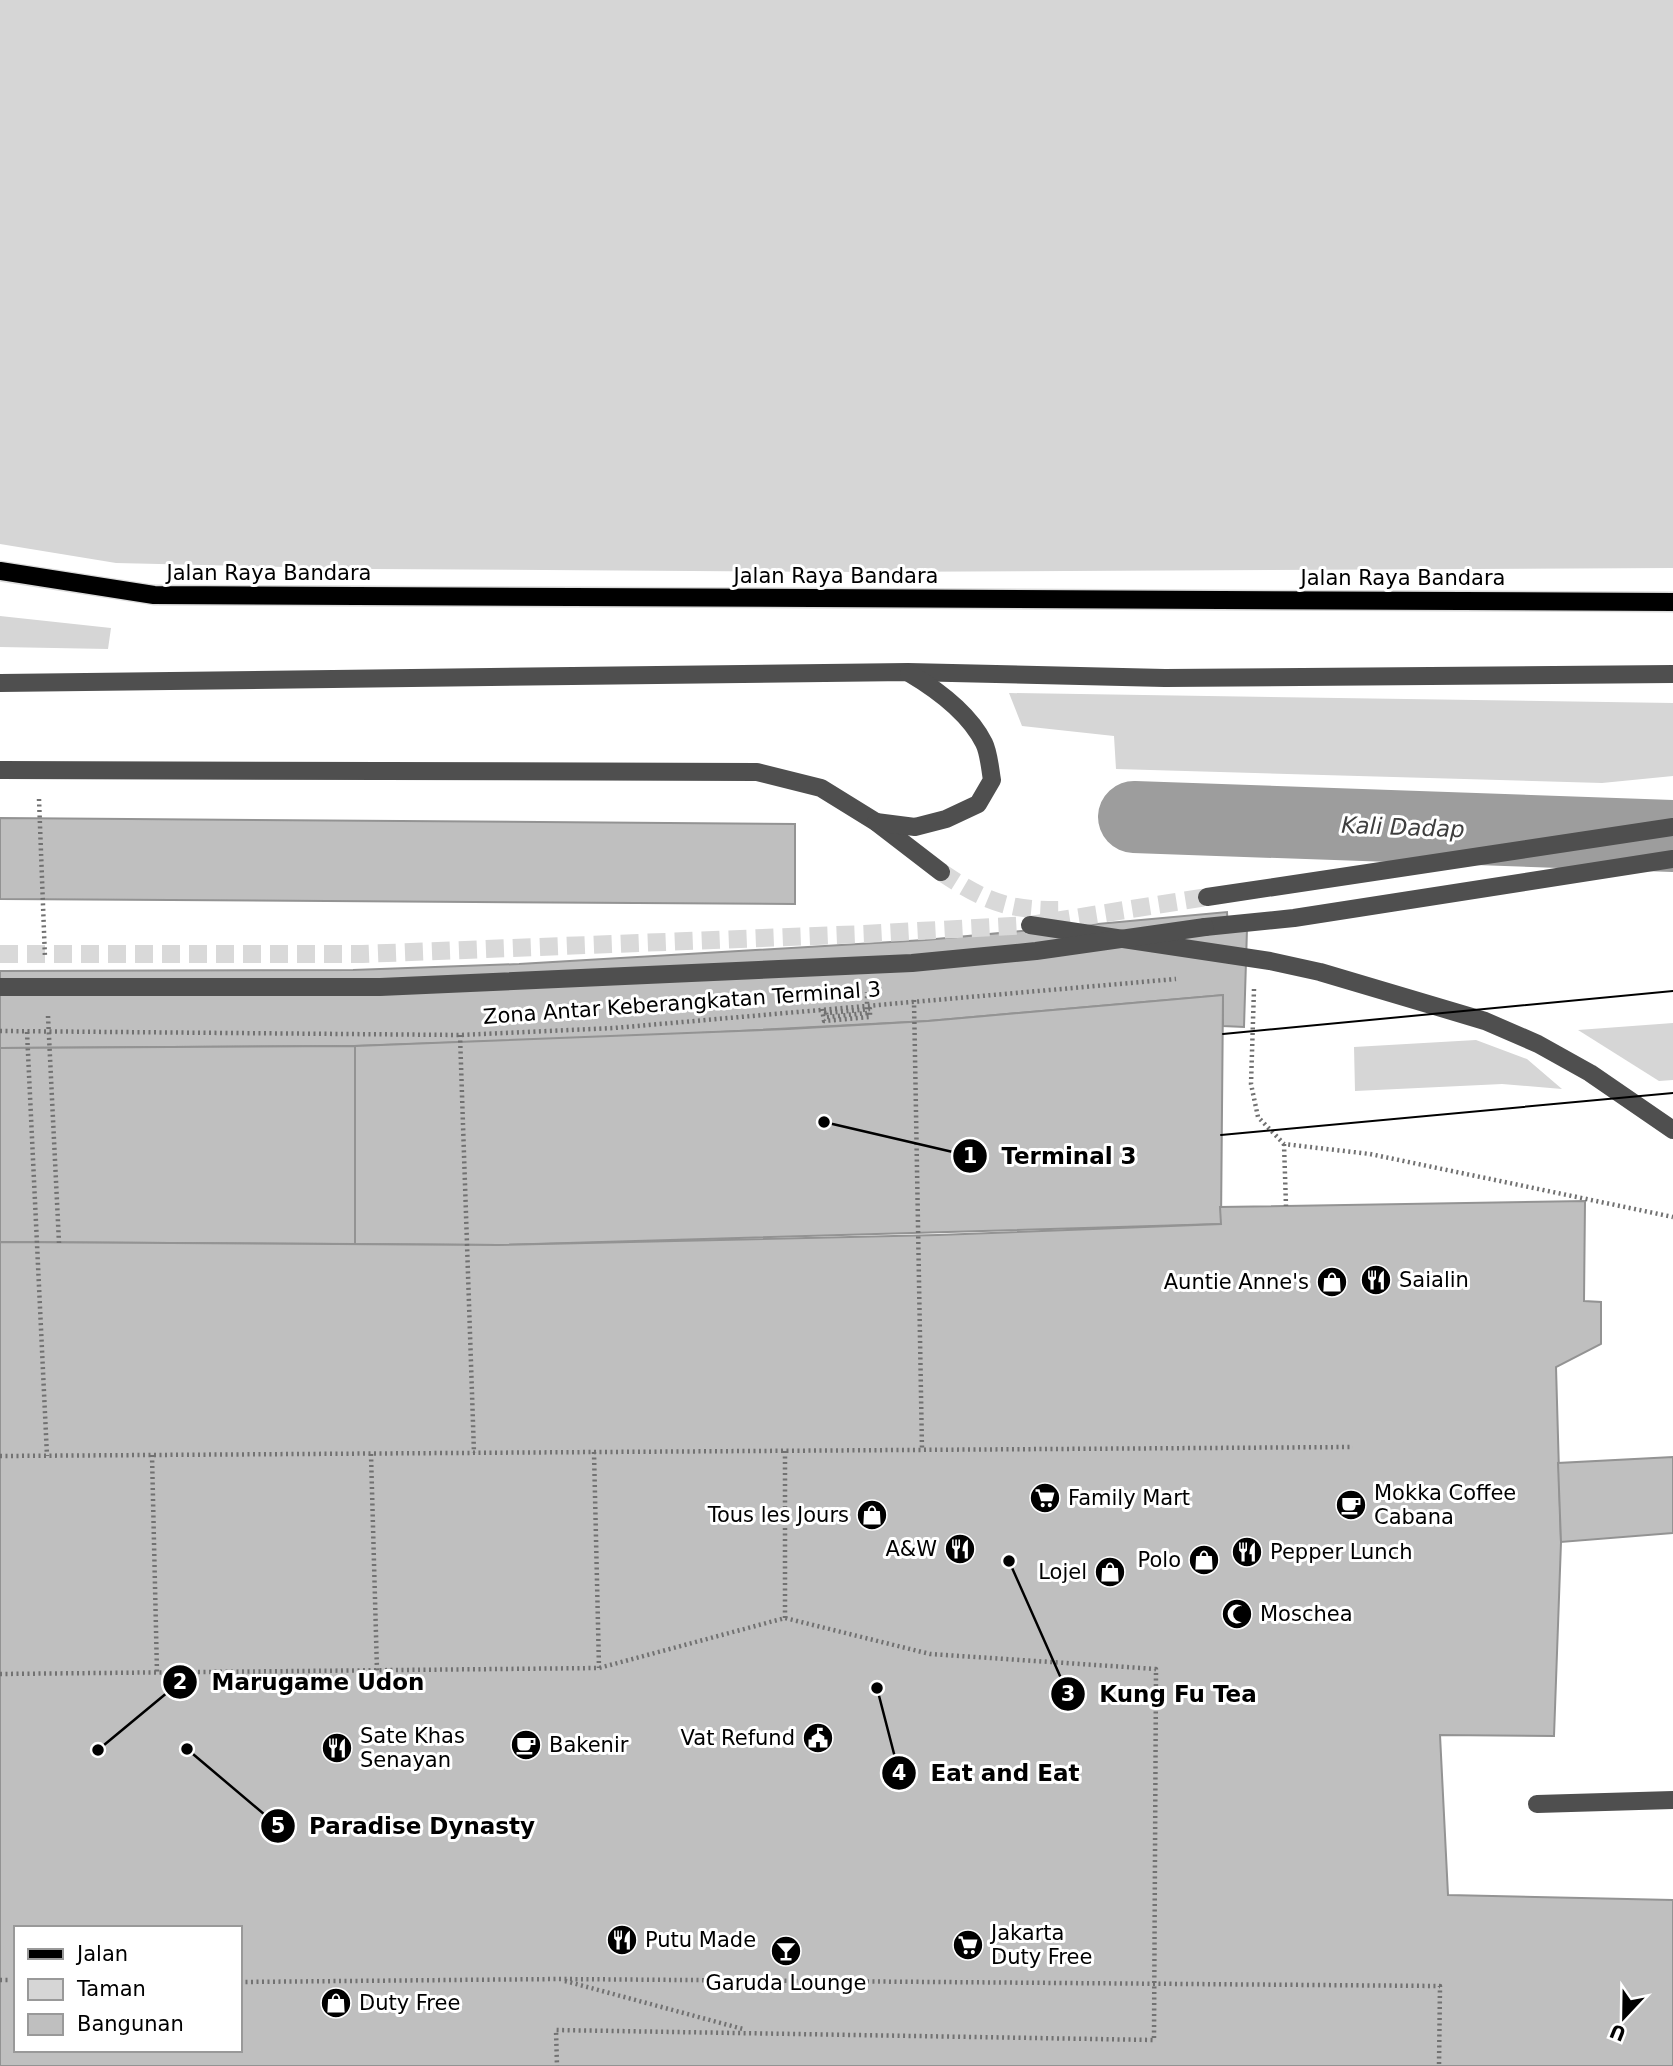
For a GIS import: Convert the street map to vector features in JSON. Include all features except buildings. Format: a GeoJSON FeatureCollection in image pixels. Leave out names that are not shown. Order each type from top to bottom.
{"type":"FeatureCollection","features":[{"type":"Feature","properties":{"kind":"main road","name":"Jalan Raya Bandara"},"geometry":{"type":"LineString","coordinates":[[0,571],[154,594],[1673,603]]}},
{"type":"Feature","properties":{"kind":"street"},"geometry":{"type":"LineString","coordinates":[[876,822],[915,827],[946,819],[978,804],[992,780],[984,743],[957,709],[932,687],[908,672]]}},
{"type":"Feature","properties":{"kind":"street"},"geometry":{"type":"LineString","coordinates":[[0,682],[908,672],[1165,678],[1673,674]]}},
{"type":"Feature","properties":{"kind":"street"},"geometry":{"type":"LineString","coordinates":[[0,770],[757,772],[821,788],[876,822],[941,872]]}},
{"type":"Feature","properties":{"kind":"street"},"geometry":{"type":"LineString","coordinates":[[1207,897],[1283,888],[1673,827]]}},
{"type":"Feature","properties":{"kind":"street"},"geometry":{"type":"LineString","coordinates":[[0,987],[380,987],[912,963],[1036,951],[1294,918],[1673,859]]}},
{"type":"Feature","properties":{"kind":"street"},"geometry":{"type":"LineString","coordinates":[[1030,925],[1255,959],[1320,972],[1485,1021],[1538,1044],[1590,1073],[1673,1130]]}},
{"type":"Feature","properties":{"kind":"street"},"geometry":{"type":"LineString","coordinates":[[1537,1804],[1673,1800]]}},
{"type":"Feature","properties":{"kind":"path"},"geometry":{"type":"LineString","coordinates":[[1255,959],[1251,1084],[1258,1118],[1284,1144],[1370,1154],[1673,1217]]}},
{"type":"Feature","properties":{"kind":"path","name":"Zona Antar Keberangkatan Terminal 3"},"geometry":{"type":"LineString","coordinates":[[0,1031],[460,1035],[614,1028],[1186,978]]}},
{"type":"Feature","properties":{"kind":"path"},"geometry":{"type":"LineString","coordinates":[[914,1000],[922,1450]]}},
{"type":"Feature","properties":{"kind":"path"},"geometry":{"type":"LineString","coordinates":[[822,1009],[824,1021],[870,1017],[870,1009],[826,1013],[827,1017],[867,1013]]}},
{"type":"Feature","properties":{"kind":"path"},"geometry":{"type":"LineString","coordinates":[[27,1032],[47,1456]]}},
{"type":"Feature","properties":{"kind":"path"},"geometry":{"type":"LineString","coordinates":[[460,1035],[474,1453]]}},
{"type":"Feature","properties":{"kind":"path"},"geometry":{"type":"LineString","coordinates":[[1284,1144],[1286,1206]]}},
{"type":"Feature","properties":{"kind":"path"},"geometry":{"type":"LineString","coordinates":[[0,1456],[1353,1447]]}},
{"type":"Feature","properties":{"kind":"path"},"geometry":{"type":"LineString","coordinates":[[785,1451],[785,1618]]}},
{"type":"Feature","properties":{"kind":"path"},"geometry":{"type":"LineString","coordinates":[[594,1452],[599,1668]]}},
{"type":"Feature","properties":{"kind":"path"},"geometry":{"type":"LineString","coordinates":[[371,1454],[377,1671]]}},
{"type":"Feature","properties":{"kind":"path"},"geometry":{"type":"LineString","coordinates":[[152,1455],[157,1673]]}},
{"type":"Feature","properties":{"kind":"path"},"geometry":{"type":"LineString","coordinates":[[0,1674],[599,1668],[785,1618],[930,1654],[1156,1669],[1154,2040],[556,2029],[557,2066]]}},
{"type":"Feature","properties":{"kind":"path"},"geometry":{"type":"LineString","coordinates":[[558,1979],[751,2031]]}},
{"type":"Feature","properties":{"kind":"path"},"geometry":{"type":"LineString","coordinates":[[242,1982],[558,1979],[1440,1986],[1439,2066]]}},
{"type":"Feature","properties":{"kind":"path"},"geometry":{"type":"LineString","coordinates":[[0,1980],[9,1980]]}},
{"type":"Feature","properties":{"kind":"green space"},"geometry":{"type":"Polygon","coordinates":[[[0,0],[1673,0],[1673,568],[858,572],[373,569],[116,563],[0,544],[0,0]]]}},
{"type":"Feature","properties":{"kind":"green space"},"geometry":{"type":"Polygon","coordinates":[[[0,616],[111,628],[108,649],[0,647],[0,616]]]}},
{"type":"Feature","properties":{"kind":"green space"},"geometry":{"type":"Polygon","coordinates":[[[1009,693],[1673,703],[1673,776],[1602,783],[1116,769],[1114,736],[1022,726],[1009,693]]]}},
{"type":"Feature","properties":{"kind":"green space"},"geometry":{"type":"Polygon","coordinates":[[[1673,1023],[1673,1080],[1659,1081],[1578,1030],[1673,1023]]]}},
{"type":"Feature","properties":{"kind":"green space"},"geometry":{"type":"Polygon","coordinates":[[[1476,1040],[1527,1059],[1562,1089],[1502,1084],[1355,1091],[1354,1047],[1476,1040]]]}},
{"type":"Feature","properties":{"kind":"waterway","name":"Kali Dadap"},"geometry":{"type":"LineString","coordinates":[[1134,817],[1673,836]]}},
{"type":"Feature","properties":{"kind":"tunnel"},"geometry":{"type":"LineString","coordinates":[[941,872],[971,891],[999,903],[1028,909],[1064,910]]}},
{"type":"Feature","properties":{"kind":"tunnel"},"geometry":{"type":"LineString","coordinates":[[0,954],[362,954],[864,934],[1030,925],[1207,897]]}},
{"type":"Feature","properties":{"kind":"tram line"},"geometry":{"type":"LineString","coordinates":[[1223,1034],[1673,991]]}},
{"type":"Feature","properties":{"kind":"tram line"},"geometry":{"type":"LineString","coordinates":[[1221,1135],[1673,1093]]}},
{"type":"Feature","properties":{"kind":"place","name":"Terminal 3"},"geometry":{"type":"Point","coordinates":[824,1122]}},
{"type":"Feature","properties":{"kind":"place","name":"Saialin"},"geometry":{"type":"Point","coordinates":[1376,1280]}},
{"type":"Feature","properties":{"kind":"place","name":"Auntie Anne's"},"geometry":{"type":"Point","coordinates":[1332,1282]}},
{"type":"Feature","properties":{"kind":"place","name":"Family Mart"},"geometry":{"type":"Point","coordinates":[1045,1498]}},
{"type":"Feature","properties":{"kind":"place","name":"Mokka Coffee Cabana"},"geometry":{"type":"Point","coordinates":[1351,1505]}},
{"type":"Feature","properties":{"kind":"place","name":"Tous les Jours"},"geometry":{"type":"Point","coordinates":[872,1515]}},
{"type":"Feature","properties":{"kind":"place","name":"A&W"},"geometry":{"type":"Point","coordinates":[960,1549]}},
{"type":"Feature","properties":{"kind":"place","name":"Pepper Lunch"},"geometry":{"type":"Point","coordinates":[1247,1552]}},
{"type":"Feature","properties":{"kind":"place","name":"Polo"},"geometry":{"type":"Point","coordinates":[1204,1560]}},
{"type":"Feature","properties":{"kind":"place","name":"Kung Fu Tea"},"geometry":{"type":"Point","coordinates":[1009,1561]}},
{"type":"Feature","properties":{"kind":"place","name":"Lojel"},"geometry":{"type":"Point","coordinates":[1110,1572]}},
{"type":"Feature","properties":{"kind":"place","name":"Moschea"},"geometry":{"type":"Point","coordinates":[1237,1614]}},
{"type":"Feature","properties":{"kind":"place","name":"Eat and Eat"},"geometry":{"type":"Point","coordinates":[877,1688]}},
{"type":"Feature","properties":{"kind":"place","name":"Vat Refund"},"geometry":{"type":"Point","coordinates":[818,1738]}},
{"type":"Feature","properties":{"kind":"place","name":"Bakenir"},"geometry":{"type":"Point","coordinates":[526,1745]}},
{"type":"Feature","properties":{"kind":"place","name":"Sate Khas Senayan"},"geometry":{"type":"Point","coordinates":[337,1748]}},
{"type":"Feature","properties":{"kind":"place","name":"Paradise Dynasty"},"geometry":{"type":"Point","coordinates":[187,1749]}},
{"type":"Feature","properties":{"kind":"place","name":"Marugame Udon"},"geometry":{"type":"Point","coordinates":[98,1750]}},
{"type":"Feature","properties":{"kind":"place","name":"Putu Made"},"geometry":{"type":"Point","coordinates":[622,1940]}},
{"type":"Feature","properties":{"kind":"place","name":"Jakarta Duty Free"},"geometry":{"type":"Point","coordinates":[968,1945]}},
{"type":"Feature","properties":{"kind":"place","name":"Garuda Lounge"},"geometry":{"type":"Point","coordinates":[786,1951]}},
{"type":"Feature","properties":{"kind":"place","name":"Duty Free"},"geometry":{"type":"Point","coordinates":[336,2003]}}]}
